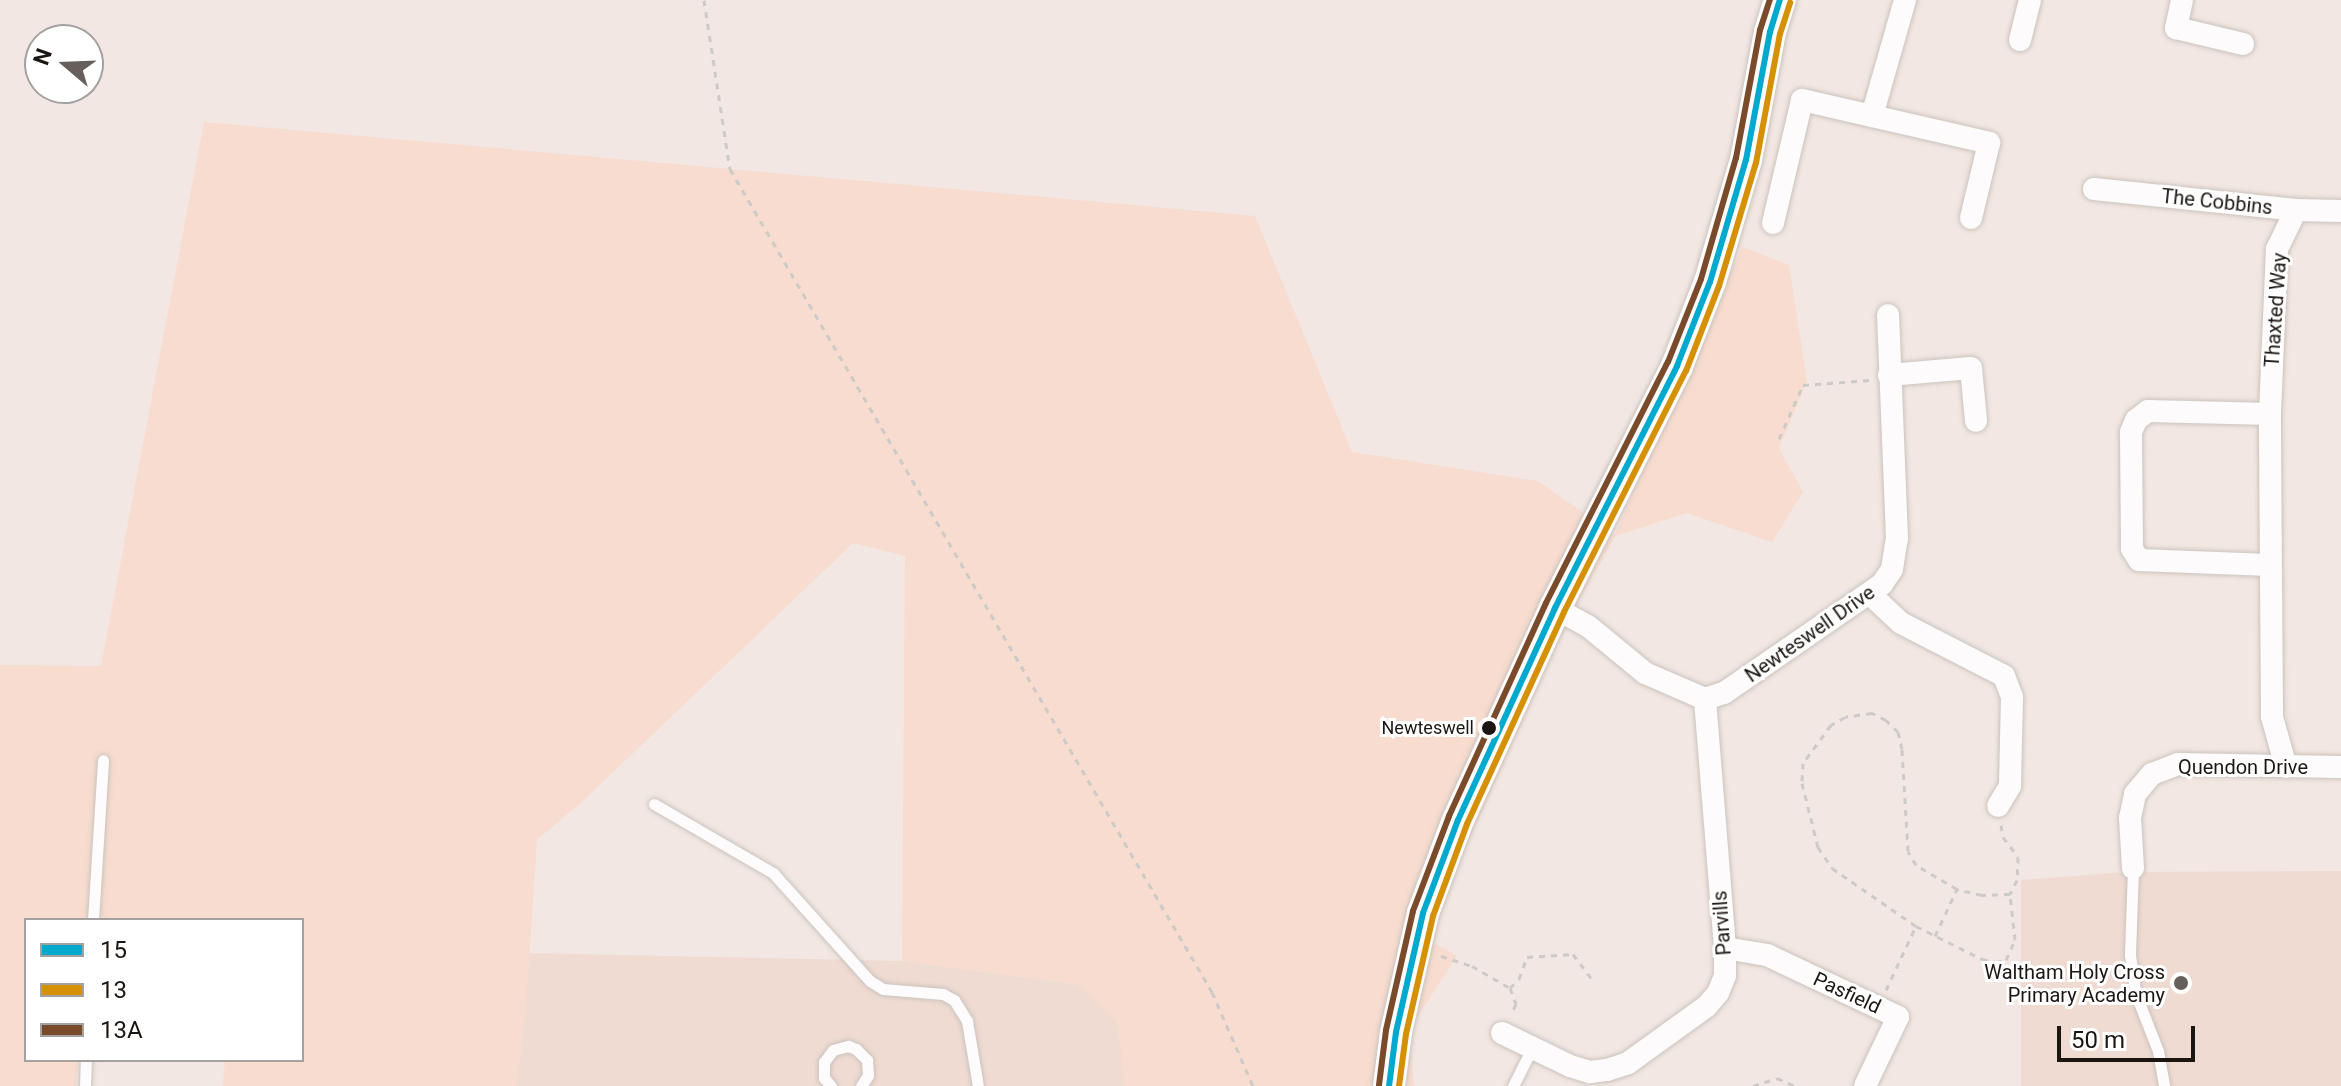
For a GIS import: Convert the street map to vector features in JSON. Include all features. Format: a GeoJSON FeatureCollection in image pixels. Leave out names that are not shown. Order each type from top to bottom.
{"type":"FeatureCollection","features":[{"type":"Feature","properties":{"kind":"street"},"geometry":{"type":"LineString","coordinates":[[1389,1086],[1423,913],[1458,820],[1555,608],[1677,366],[1710,282],[1746,160],[1770,32],[1780,0]]}},
{"type":"Feature","properties":{"kind":"street"},"geometry":{"type":"LineString","coordinates":[[1872,116],[1905,0]]}},
{"type":"Feature","properties":{"kind":"street"},"geometry":{"type":"LineString","coordinates":[[2020,40],[2030,0]]}},
{"type":"Feature","properties":{"kind":"street"},"geometry":{"type":"LineString","coordinates":[[2182,0],[2176,28],[2243,44]]}},
{"type":"Feature","properties":{"kind":"street"},"geometry":{"type":"LineString","coordinates":[[1773,223],[1802,100],[1989,143],[1971,218]]}},
{"type":"Feature","properties":{"kind":"street","name":"The Cobbins"},"geometry":{"type":"LineString","coordinates":[[2094,189],[2296,210],[2341,211]]}},
{"type":"Feature","properties":{"kind":"street","name":"Thaxted Way"},"geometry":{"type":"LineString","coordinates":[[2286,767],[2272,717],[2270,414],[2277,249],[2296,210]]}},
{"type":"Feature","properties":{"kind":"street","name":"Newteswell Drive"},"geometry":{"type":"LineString","coordinates":[[1705,699],[1724,693],[1870,594],[1892,569],[1896,553],[1888,315]]}},
{"type":"Feature","properties":{"kind":"street"},"geometry":{"type":"LineString","coordinates":[[1889,375],[1971,368],[1976,421]]}},
{"type":"Feature","properties":{"kind":"street"},"geometry":{"type":"LineString","coordinates":[[2269,565],[2139,560],[2132,549],[2131,432],[2136,420],[2148,411],[2270,414]]}},
{"type":"Feature","properties":{"kind":"street"},"geometry":{"type":"LineString","coordinates":[[1870,594],[1901,623],[2004,676],[2012,697],[2010,786],[1998,806]]}},
{"type":"Feature","properties":{"kind":"street"},"geometry":{"type":"LineString","coordinates":[[1555,608],[1588,626],[1645,673],[1705,699]]}},
{"type":"Feature","properties":{"kind":"street","name":"Parvills"},"geometry":{"type":"LineString","coordinates":[[1502,1033],[1590,1072],[1628,1063],[1707,1006],[1725,976],[1725,948],[1705,699]]}},
{"type":"Feature","properties":{"kind":"street","name":"Quendon Drive"},"geometry":{"type":"LineString","coordinates":[[2133,868],[2130,818],[2135,794],[2152,774],[2178,764],[2341,767]]}},
{"type":"Feature","properties":{"kind":"street","name":"Pasfield"},"geometry":{"type":"LineString","coordinates":[[1725,948],[1767,955],[1898,1017],[1865,1086]]}},
{"type":"Feature","properties":{"kind":"lane"},"geometry":{"type":"LineString","coordinates":[[93,918],[103,760]]}},
{"type":"Feature","properties":{"kind":"lane"},"geometry":{"type":"LineString","coordinates":[[654,804],[773,873],[870,981],[883,989],[943,994],[954,1000],[967,1021],[978,1086]]}},
{"type":"Feature","properties":{"kind":"lane"},"geometry":{"type":"LineString","coordinates":[[2133,868],[2130,955],[2135,992],[2158,1051],[2164,1086]]}},
{"type":"Feature","properties":{"kind":"lane"},"geometry":{"type":"LineString","coordinates":[[831,1086],[824,1078],[824,1062],[833,1050],[848,1046],[867,1060],[868,1075],[861,1086]]}},
{"type":"Feature","properties":{"kind":"lane"},"geometry":{"type":"LineString","coordinates":[[1513,1086],[1532,1048]]}},
{"type":"Feature","properties":{"kind":"lane"},"geometry":{"type":"LineString","coordinates":[[85,1086],[86,1062]]}},
{"type":"Feature","properties":{"kind":"path"},"geometry":{"type":"LineString","coordinates":[[704,0],[730,169],[1212,992],[1253,1086]]}},
{"type":"Feature","properties":{"kind":"path"},"geometry":{"type":"LineString","coordinates":[[1779,439],[1803,385],[1889,375]]}},
{"type":"Feature","properties":{"kind":"path"},"geometry":{"type":"LineString","coordinates":[[1998,806],[2003,837],[2018,857],[2017,880],[2010,894],[2015,940],[2006,960],[1996,962],[1982,959],[1916,926],[1832,868],[1818,847],[1802,783],[1803,763],[1831,725],[1845,717],[1872,713],[1898,732],[1908,851],[1916,865],[1957,889],[1982,895],[2010,894]]}},
{"type":"Feature","properties":{"kind":"path"},"geometry":{"type":"LineString","coordinates":[[1935,936],[1957,889]]}},
{"type":"Feature","properties":{"kind":"path"},"geometry":{"type":"LineString","coordinates":[[1878,1008],[1916,926]]}},
{"type":"Feature","properties":{"kind":"path"},"geometry":{"type":"LineString","coordinates":[[1414,948],[1472,966],[1510,988],[1516,1004],[1502,1033]]}},
{"type":"Feature","properties":{"kind":"path"},"geometry":{"type":"LineString","coordinates":[[1510,988],[1519,979],[1527,957],[1573,954],[1593,981]]}},
{"type":"Feature","properties":{"kind":"path"},"geometry":{"type":"LineString","coordinates":[[1753,1086],[1777,1078],[1795,1086]]}},
{"type":"Feature","properties":{"kind":"shaded area"},"geometry":{"type":"Polygon","coordinates":[[[204,122],[1255,216],[1352,452],[1538,481],[1615,535],[1742,247],[1789,265],[1807,381],[1779,448],[1803,492],[1772,542],[1687,513],[1615,536],[1566,624],[1425,938],[1457,956],[1409,1030],[1414,1086],[1124,1086],[1118,1024],[1081,985],[902,961],[905,556],[853,543],[585,799],[537,840],[526,1008],[516,1086],[223,1086],[225,1062],[304,1062],[304,918],[24,918],[24,1062],[78,1062],[76,1086],[0,1086],[0,665],[101,666],[204,122]]]}},
{"type":"Feature","properties":{"kind":"shaded area","name":"Waltham Holy Cross Primary Academy"},"geometry":{"type":"Polygon","coordinates":[[[2341,871],[2341,1086],[2021,1086],[2021,880],[2123,872],[2341,871]]]}},
{"type":"Feature","properties":{"kind":"shaded area"},"geometry":{"type":"Polygon","coordinates":[[[527,953],[902,961],[1081,985],[1119,1019],[1126,1086],[516,1086],[526,1008],[527,953]]]}},
{"type":"Feature","properties":{"kind":"transit line","name":"13A"},"geometry":{"type":"LineString","coordinates":[[1379,1085],[1386,1030],[1413,911],[1449,816],[1546,603],[1668,362],[1701,279],[1736,158],[1760,30],[1770,0]]}},
{"type":"Feature","properties":{"kind":"transit line","name":"15"},"geometry":{"type":"LineString","coordinates":[[1389,1086],[1396,1032],[1423,913],[1458,820],[1555,608],[1677,366],[1710,282],[1746,160],[1770,32],[1780,0]]}},
{"type":"Feature","properties":{"kind":"transit line","name":"13"},"geometry":{"type":"LineString","coordinates":[[1399,1086],[1406,1034],[1433,916],[1467,824],[1564,612],[1686,371],[1719,286],[1756,163],[1780,34],[1790,3]]}},
{"type":"Feature","properties":{"kind":"place","name":"Newteswell"},"geometry":{"type":"Point","coordinates":[1489,728]}},
{"type":"Feature","properties":{"kind":"place","name":"Waltham Holy Cross Primary Academy"},"geometry":{"type":"Point","coordinates":[2181,983]}}]}
